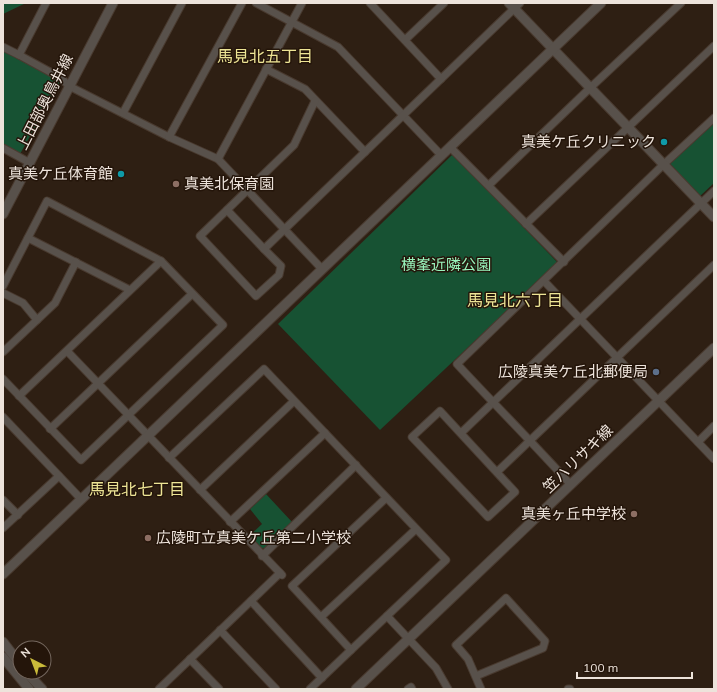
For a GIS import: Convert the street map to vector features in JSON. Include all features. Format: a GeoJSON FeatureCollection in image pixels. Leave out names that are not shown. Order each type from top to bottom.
{"type":"FeatureCollection","features":[{"type":"Feature","properties":{"kind":"street"},"geometry":{"type":"LineString","coordinates":[[19,55],[46,3]]}},
{"type":"Feature","properties":{"kind":"street","name":"上田部奥鳥井線"},"geometry":{"type":"LineString","coordinates":[[3,214],[113,3]]}},
{"type":"Feature","properties":{"kind":"street"},"geometry":{"type":"LineString","coordinates":[[123,113],[182,3]]}},
{"type":"Feature","properties":{"kind":"street"},"geometry":{"type":"LineString","coordinates":[[170,137],[242,3]]}},
{"type":"Feature","properties":{"kind":"street"},"geometry":{"type":"LineString","coordinates":[[256,3],[338,47],[404,114],[441,155]]}},
{"type":"Feature","properties":{"kind":"street"},"geometry":{"type":"LineString","coordinates":[[218,159],[302,3]]}},
{"type":"Feature","properties":{"kind":"street"},"geometry":{"type":"LineString","coordinates":[[370,3],[441,79]]}},
{"type":"Feature","properties":{"kind":"street"},"geometry":{"type":"LineString","coordinates":[[405,40],[444,3]]}},
{"type":"Feature","properties":{"kind":"street"},"geometry":{"type":"LineString","coordinates":[[3,574],[601,3]]}},
{"type":"Feature","properties":{"kind":"street"},"geometry":{"type":"LineString","coordinates":[[489,185],[681,3]]}},
{"type":"Feature","properties":{"kind":"street"},"geometry":{"type":"LineString","coordinates":[[264,249],[441,79],[515,5],[553,49],[714,217]]}},
{"type":"Feature","properties":{"kind":"street"},"geometry":{"type":"LineString","coordinates":[[526,224],[714,46]]}},
{"type":"Feature","properties":{"kind":"street"},"geometry":{"type":"LineString","coordinates":[[3,47],[61,78],[69,86],[170,137],[218,159],[322,269]]}},
{"type":"Feature","properties":{"kind":"street"},"geometry":{"type":"LineString","coordinates":[[266,68],[305,89],[365,152]]}},
{"type":"Feature","properties":{"kind":"street"},"geometry":{"type":"LineString","coordinates":[[227,210],[281,266],[280,275],[256,296],[200,236],[294,145],[315,101]]}},
{"type":"Feature","properties":{"kind":"street"},"geometry":{"type":"LineString","coordinates":[[572,485],[493,403],[458,364],[663,165],[714,118]]}},
{"type":"Feature","properties":{"kind":"street"},"geometry":{"type":"LineString","coordinates":[[450,147],[564,262]]}},
{"type":"Feature","properties":{"kind":"street"},"geometry":{"type":"LineString","coordinates":[[3,148],[30,163]]}},
{"type":"Feature","properties":{"kind":"street"},"geometry":{"type":"LineString","coordinates":[[461,433],[714,191]]}},
{"type":"Feature","properties":{"kind":"street"},"geometry":{"type":"LineString","coordinates":[[3,286],[47,201],[161,261],[222,325],[129,416],[81,460],[3,379]]}},
{"type":"Feature","properties":{"kind":"street"},"geometry":{"type":"LineString","coordinates":[[28,238],[130,290]]}},
{"type":"Feature","properties":{"kind":"street"},"geometry":{"type":"LineString","coordinates":[[20,396],[161,261]]}},
{"type":"Feature","properties":{"kind":"street"},"geometry":{"type":"LineString","coordinates":[[3,352],[55,303],[76,262]]}},
{"type":"Feature","properties":{"kind":"street"},"geometry":{"type":"LineString","coordinates":[[497,472],[714,264]]}},
{"type":"Feature","properties":{"kind":"street"},"geometry":{"type":"LineString","coordinates":[[544,281],[714,459]]}},
{"type":"Feature","properties":{"kind":"street"},"geometry":{"type":"LineString","coordinates":[[3,292],[23,303],[37,320]]}},
{"type":"Feature","properties":{"kind":"street"},"geometry":{"type":"LineString","coordinates":[[50,429],[192,294]]}},
{"type":"Feature","properties":{"kind":"street","name":"笠ハリサキ線"},"geometry":{"type":"LineString","coordinates":[[356,689],[572,485],[714,348]]}},
{"type":"Feature","properties":{"kind":"street"},"geometry":{"type":"LineString","coordinates":[[67,351],[262,556],[281,574],[220,630],[160,689]]}},
{"type":"Feature","properties":{"kind":"street"},"geometry":{"type":"LineString","coordinates":[[169,458],[264,369],[446,560],[310,689]]}},
{"type":"Feature","properties":{"kind":"street"},"geometry":{"type":"LineString","coordinates":[[200,490],[294,401]]}},
{"type":"Feature","properties":{"kind":"street"},"geometry":{"type":"LineString","coordinates":[[440,411],[497,472],[515,492],[488,517],[412,437],[440,411]]}},
{"type":"Feature","properties":{"kind":"street"},"geometry":{"type":"LineString","coordinates":[[3,417],[81,499]]}},
{"type":"Feature","properties":{"kind":"street"},"geometry":{"type":"LineString","coordinates":[[698,442],[714,426]]}},
{"type":"Feature","properties":{"kind":"street"},"geometry":{"type":"LineString","coordinates":[[230,522],[325,433]]}},
{"type":"Feature","properties":{"kind":"street"},"geometry":{"type":"LineString","coordinates":[[262,556],[356,465]]}},
{"type":"Feature","properties":{"kind":"street"},"geometry":{"type":"LineString","coordinates":[[3,528],[59,476]]}},
{"type":"Feature","properties":{"kind":"street"},"geometry":{"type":"LineString","coordinates":[[351,650],[292,586],[386,498]]}},
{"type":"Feature","properties":{"kind":"street"},"geometry":{"type":"LineString","coordinates":[[3,500],[18,515]]}},
{"type":"Feature","properties":{"kind":"street"},"geometry":{"type":"LineString","coordinates":[[321,617],[416,529]]}},
{"type":"Feature","properties":{"kind":"street"},"geometry":{"type":"LineString","coordinates":[[476,676],[543,648],[545,641],[506,598],[456,645],[468,659],[481,689]]}},
{"type":"Feature","properties":{"kind":"street"},"geometry":{"type":"LineString","coordinates":[[251,601],[322,678]]}},
{"type":"Feature","properties":{"kind":"street"},"geometry":{"type":"LineString","coordinates":[[387,616],[436,668],[448,689]]}},
{"type":"Feature","properties":{"kind":"street"},"geometry":{"type":"LineString","coordinates":[[220,630],[276,689]]}},
{"type":"Feature","properties":{"kind":"street"},"geometry":{"type":"LineString","coordinates":[[3,642],[12,654]]}},
{"type":"Feature","properties":{"kind":"street"},"geometry":{"type":"LineString","coordinates":[[3,657],[29,689]]}},
{"type":"Feature","properties":{"kind":"street"},"geometry":{"type":"LineString","coordinates":[[190,659],[219,689]]}},
{"type":"Feature","properties":{"kind":"street"},"geometry":{"type":"LineString","coordinates":[[34,680],[42,689]]}},
{"type":"Feature","properties":{"kind":"street"},"geometry":{"type":"LineString","coordinates":[[408,689],[411,687],[412,689]]}},
{"type":"Feature","properties":{"kind":"green space"},"geometry":{"type":"Polygon","coordinates":[[[3,3],[26,3],[3,14],[3,3]]]}},
{"type":"Feature","properties":{"kind":"green space"},"geometry":{"type":"Polygon","coordinates":[[[3,50],[61,81],[20,154],[3,145],[3,50]]]}},
{"type":"Feature","properties":{"kind":"green space"},"geometry":{"type":"Polygon","coordinates":[[[714,121],[714,183],[699,197],[668,165],[714,121]]]}},
{"type":"Feature","properties":{"kind":"green space","name":"横峯近隣公園"},"geometry":{"type":"Polygon","coordinates":[[[453,154],[558,263],[380,430],[278,324],[453,154]]]}},
{"type":"Feature","properties":{"kind":"green space"},"geometry":{"type":"Polygon","coordinates":[[[266,494],[292,522],[265,548],[259,548],[249,536],[262,524],[250,509],[266,494]]]}},
{"type":"Feature","properties":{"kind":"place","name":"真美ケ丘クリニック"},"geometry":{"type":"Point","coordinates":[664,142]}},
{"type":"Feature","properties":{"kind":"place","name":"真美ケ丘体育館"},"geometry":{"type":"Point","coordinates":[121,174]}},
{"type":"Feature","properties":{"kind":"place","name":"真美北保育園"},"geometry":{"type":"Point","coordinates":[176,184]}},
{"type":"Feature","properties":{"kind":"place","name":"広陵真美ケ丘北郵便局"},"geometry":{"type":"Point","coordinates":[656,372]}},
{"type":"Feature","properties":{"kind":"place","name":"真美ヶ丘中学校"},"geometry":{"type":"Point","coordinates":[634,514]}},
{"type":"Feature","properties":{"kind":"place","name":"広陵町立真美ケ丘第二小学校"},"geometry":{"type":"Point","coordinates":[148,538]}},
{"type":"Feature","properties":{"kind":"district","name":"馬見北五丁目"},"geometry":{"type":"Point","coordinates":[265,56]}},
{"type":"Feature","properties":{"kind":"district","name":"馬見北六丁目"},"geometry":{"type":"Point","coordinates":[515,300]}},
{"type":"Feature","properties":{"kind":"district","name":"馬見北七丁目"},"geometry":{"type":"Point","coordinates":[137,489]}}]}
